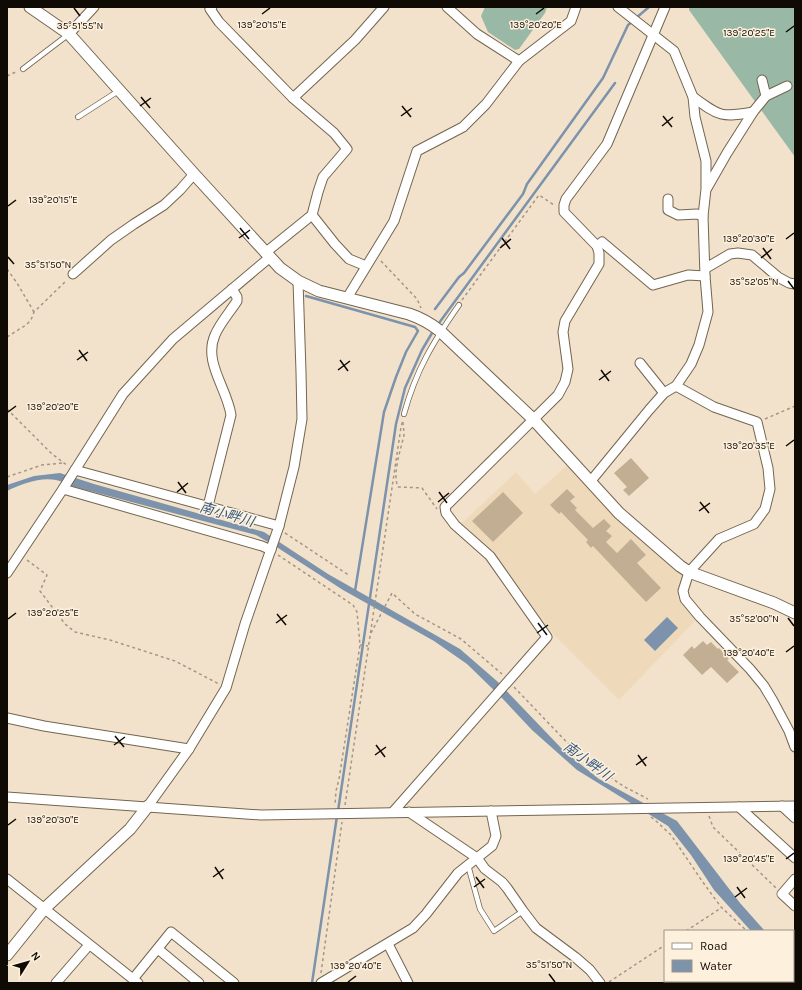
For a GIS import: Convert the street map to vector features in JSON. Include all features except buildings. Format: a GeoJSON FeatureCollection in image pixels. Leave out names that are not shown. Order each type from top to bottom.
{"type":"FeatureCollection","features":[{"type":"Feature","properties":{"kind":"street"},"geometry":{"type":"LineString","coordinates":[[30,7],[69,34],[280,268],[298,281],[318,291],[409,314],[430,324],[440,331],[533,419],[590,482],[629,522],[690,572],[774,603],[795,613]]}},
{"type":"Feature","properties":{"kind":"street"},"geometry":{"type":"LineString","coordinates":[[69,34],[94,7]]}},
{"type":"Feature","properties":{"kind":"street"},"geometry":{"type":"LineString","coordinates":[[292,98],[355,40],[384,7]]}},
{"type":"Feature","properties":{"kind":"street"},"geometry":{"type":"LineString","coordinates":[[447,7],[477,34],[519,61]]}},
{"type":"Feature","properties":{"kind":"street"},"geometry":{"type":"LineString","coordinates":[[347,298],[394,221],[417,151],[463,127],[486,104],[519,61],[571,20],[576,7]]}},
{"type":"Feature","properties":{"kind":"street"},"geometry":{"type":"LineString","coordinates":[[590,482],[664,393],[676,386],[691,364],[699,345],[708,312],[703,216],[706,190],[706,161],[695,117],[693,97],[674,51],[618,7]]}},
{"type":"Feature","properties":{"kind":"street"},"geometry":{"type":"LineString","coordinates":[[393,812],[547,637],[490,556],[455,525],[446,514],[445,507],[558,395],[565,382],[568,369],[563,332],[565,321],[599,264],[599,253],[597,246],[564,212],[564,205],[566,199],[607,144],[665,7]]}},
{"type":"Feature","properties":{"kind":"street"},"geometry":{"type":"LineString","coordinates":[[7,573],[64,488],[123,394],[173,338],[232,289],[312,215],[323,177],[347,149],[334,133],[292,98],[219,22],[211,8]]}},
{"type":"Feature","properties":{"kind":"street"},"geometry":{"type":"LineString","coordinates":[[762,80],[766,96]]}},
{"type":"Feature","properties":{"kind":"street"},"geometry":{"type":"LineString","coordinates":[[706,190],[753,112],[766,96],[787,86]]}},
{"type":"Feature","properties":{"kind":"street"},"geometry":{"type":"LineString","coordinates":[[693,97],[719,114],[731,116],[753,112]]}},
{"type":"Feature","properties":{"kind":"street"},"geometry":{"type":"LineString","coordinates":[[73,274],[111,240],[164,205],[194,174]]}},
{"type":"Feature","properties":{"kind":"street"},"geometry":{"type":"LineString","coordinates":[[668,199],[668,210],[678,215],[697,214],[703,216]]}},
{"type":"Feature","properties":{"kind":"street"},"geometry":{"type":"LineString","coordinates":[[312,215],[335,244],[350,259],[366,266]]}},
{"type":"Feature","properties":{"kind":"street"},"geometry":{"type":"LineString","coordinates":[[597,246],[602,242],[653,285],[688,275],[706,272],[730,254],[738,253],[752,255],[778,277],[789,283],[795,284]]}},
{"type":"Feature","properties":{"kind":"street"},"geometry":{"type":"LineString","coordinates":[[7,955],[44,909],[130,829],[189,749],[226,688],[245,624],[278,529],[294,467],[302,419],[298,281]]}},
{"type":"Feature","properties":{"kind":"street"},"geometry":{"type":"LineString","coordinates":[[208,506],[231,415],[228,401],[212,362],[212,343],[215,333],[237,301],[237,297],[232,289]]}},
{"type":"Feature","properties":{"kind":"street"},"geometry":{"type":"LineString","coordinates":[[640,363],[664,393]]}},
{"type":"Feature","properties":{"kind":"street"},"geometry":{"type":"LineString","coordinates":[[676,386],[714,407],[757,422],[768,468],[770,489],[765,509],[754,524],[719,539],[690,572],[684,591],[685,599],[700,617],[750,669],[764,686],[786,725],[795,747]]}},
{"type":"Feature","properties":{"kind":"street"},"geometry":{"type":"LineString","coordinates":[[74,471],[208,506],[278,529]]}},
{"type":"Feature","properties":{"kind":"street"},"geometry":{"type":"LineString","coordinates":[[64,488],[271,549]]}},
{"type":"Feature","properties":{"kind":"street"},"geometry":{"type":"LineString","coordinates":[[7,718],[44,726],[189,749]]}},
{"type":"Feature","properties":{"kind":"street"},"geometry":{"type":"LineString","coordinates":[[7,798],[148,806],[261,815],[795,806]]}},
{"type":"Feature","properties":{"kind":"street"},"geometry":{"type":"LineString","coordinates":[[782,806],[795,818]]}},
{"type":"Feature","properties":{"kind":"street"},"geometry":{"type":"LineString","coordinates":[[739,807],[795,858]]}},
{"type":"Feature","properties":{"kind":"street"},"geometry":{"type":"LineString","coordinates":[[321,980],[388,944],[413,928],[458,873],[492,846],[496,836],[491,811]]}},
{"type":"Feature","properties":{"kind":"street"},"geometry":{"type":"LineString","coordinates":[[409,812],[477,858],[485,869],[508,888],[536,928],[575,957],[590,970],[600,983]]}},
{"type":"Feature","properties":{"kind":"street"},"geometry":{"type":"LineString","coordinates":[[7,879],[136,981],[171,932],[234,983]]}},
{"type":"Feature","properties":{"kind":"street"},"geometry":{"type":"LineString","coordinates":[[795,879],[782,894],[795,906]]}},
{"type":"Feature","properties":{"kind":"street"},"geometry":{"type":"LineString","coordinates":[[388,944],[408,983]]}},
{"type":"Feature","properties":{"kind":"street"},"geometry":{"type":"LineString","coordinates":[[56,983],[89,945]]}},
{"type":"Feature","properties":{"kind":"street"},"geometry":{"type":"LineString","coordinates":[[158,949],[199,983]]}},
{"type":"Feature","properties":{"kind":"lane"},"geometry":{"type":"LineString","coordinates":[[23,69],[69,34]]}},
{"type":"Feature","properties":{"kind":"lane"},"geometry":{"type":"LineString","coordinates":[[78,116],[120,90]]}},
{"type":"Feature","properties":{"kind":"lane"},"geometry":{"type":"LineString","coordinates":[[404,414],[416,377],[429,348],[459,305]]}},
{"type":"Feature","properties":{"kind":"lane"},"geometry":{"type":"LineString","coordinates":[[468,865],[480,909],[494,931],[523,911]]}},
{"type":"Feature","properties":{"kind":"path"},"geometry":{"type":"LineString","coordinates":[[7,76],[23,69]]}},
{"type":"Feature","properties":{"kind":"path"},"geometry":{"type":"LineString","coordinates":[[459,305],[539,196],[564,212]]}},
{"type":"Feature","properties":{"kind":"path"},"geometry":{"type":"LineString","coordinates":[[374,253],[417,299],[430,324]]}},
{"type":"Feature","properties":{"kind":"path"},"geometry":{"type":"LineString","coordinates":[[7,268],[17,282],[34,312]]}},
{"type":"Feature","properties":{"kind":"path"},"geometry":{"type":"LineString","coordinates":[[7,337],[26,325],[31,320],[34,312],[73,274]]}},
{"type":"Feature","properties":{"kind":"path"},"geometry":{"type":"LineString","coordinates":[[757,422],[795,406]]}},
{"type":"Feature","properties":{"kind":"path"},"geometry":{"type":"LineString","coordinates":[[7,409],[52,454],[74,471]]}},
{"type":"Feature","properties":{"kind":"path"},"geometry":{"type":"LineString","coordinates":[[321,980],[339,813],[370,635],[399,434],[404,414]]}},
{"type":"Feature","properties":{"kind":"path"},"geometry":{"type":"LineString","coordinates":[[403,420],[404,432],[397,467],[396,483],[398,487],[422,488],[436,509],[445,507]]}},
{"type":"Feature","properties":{"kind":"path"},"geometry":{"type":"LineString","coordinates":[[7,477],[42,465],[63,463]]}},
{"type":"Feature","properties":{"kind":"path"},"geometry":{"type":"LineString","coordinates":[[278,529],[350,576]]}},
{"type":"Feature","properties":{"kind":"path"},"geometry":{"type":"LineString","coordinates":[[271,549],[353,605],[357,612],[361,645],[336,791],[339,813]]}},
{"type":"Feature","properties":{"kind":"path"},"geometry":{"type":"LineString","coordinates":[[19,555],[47,575],[40,591],[65,624],[75,632],[110,640],[175,661],[226,688]]}},
{"type":"Feature","properties":{"kind":"path"},"geometry":{"type":"LineString","coordinates":[[370,635],[392,593],[415,614],[461,640],[508,681],[579,755],[623,786],[651,801]]}},
{"type":"Feature","properties":{"kind":"path"},"geometry":{"type":"LineString","coordinates":[[361,645],[367,646]]}},
{"type":"Feature","properties":{"kind":"path"},"geometry":{"type":"LineString","coordinates":[[705,807],[713,827],[782,894]]}},
{"type":"Feature","properties":{"kind":"path"},"geometry":{"type":"LineString","coordinates":[[635,809],[656,820],[671,834],[721,907],[746,930]]}},
{"type":"Feature","properties":{"kind":"path"},"geometry":{"type":"LineString","coordinates":[[687,930],[721,907]]}},
{"type":"Feature","properties":{"kind":"path"},"geometry":{"type":"LineString","coordinates":[[607,983],[664,946]]}},
{"type":"Feature","properties":{"kind":"shaded area"},"geometry":{"type":"Polygon","coordinates":[[[569,464],[618,518],[652,549],[682,573],[678,599],[697,619],[619,700],[554,635],[493,553],[462,523],[516,472],[535,494],[569,464]]]}},
{"type":"Feature","properties":{"kind":"green space"},"geometry":{"type":"Polygon","coordinates":[[[485,7],[547,7],[545,13],[519,49],[515,50],[488,32],[481,16],[485,7]]]}},
{"type":"Feature","properties":{"kind":"green space"},"geometry":{"type":"Polygon","coordinates":[[[689,7],[795,7],[795,157],[689,10],[689,7]]]}},
{"type":"Feature","properties":{"kind":"water"},"geometry":{"type":"Polygon","coordinates":[[[60,473],[264,532],[328,574],[460,649],[498,682],[564,751],[599,779],[677,821],[740,903],[764,930],[750,930],[714,890],[691,855],[668,826],[577,770],[532,730],[467,664],[434,641],[343,590],[256,535],[71,486],[56,480],[44,479],[18,486],[7,491],[7,485],[34,476],[60,473]]]}},
{"type":"Feature","properties":{"kind":"water"},"geometry":{"type":"Polygon","coordinates":[[[667,617],[678,628],[655,651],[644,640],[667,617]]]}},
{"type":"Feature","properties":{"kind":"waterway"},"geometry":{"type":"LineString","coordinates":[[636,18],[649,7]]}},
{"type":"Feature","properties":{"kind":"waterway"},"geometry":{"type":"LineString","coordinates":[[435,309],[523,194],[527,184],[603,78],[628,25],[632,22]]}},
{"type":"Feature","properties":{"kind":"waterway"},"geometry":{"type":"LineString","coordinates":[[439,323],[615,83]]}},
{"type":"Feature","properties":{"kind":"waterway"},"geometry":{"type":"LineString","coordinates":[[306,296],[415,327],[418,331],[406,352],[384,412],[355,591]]}},
{"type":"Feature","properties":{"kind":"waterway"},"geometry":{"type":"LineString","coordinates":[[338,811],[396,424],[405,388],[422,350],[432,333]]}},
{"type":"Feature","properties":{"kind":"waterway"},"geometry":{"type":"LineString","coordinates":[[312,983],[337,816]]}},
{"type":"Feature","properties":{"kind":"water label","name":"南小畔川"},"geometry":{"type":"Point","coordinates":[227,514]}},
{"type":"Feature","properties":{"kind":"water label","name":"南小畔川"},"geometry":{"type":"Point","coordinates":[588,761]}}]}
